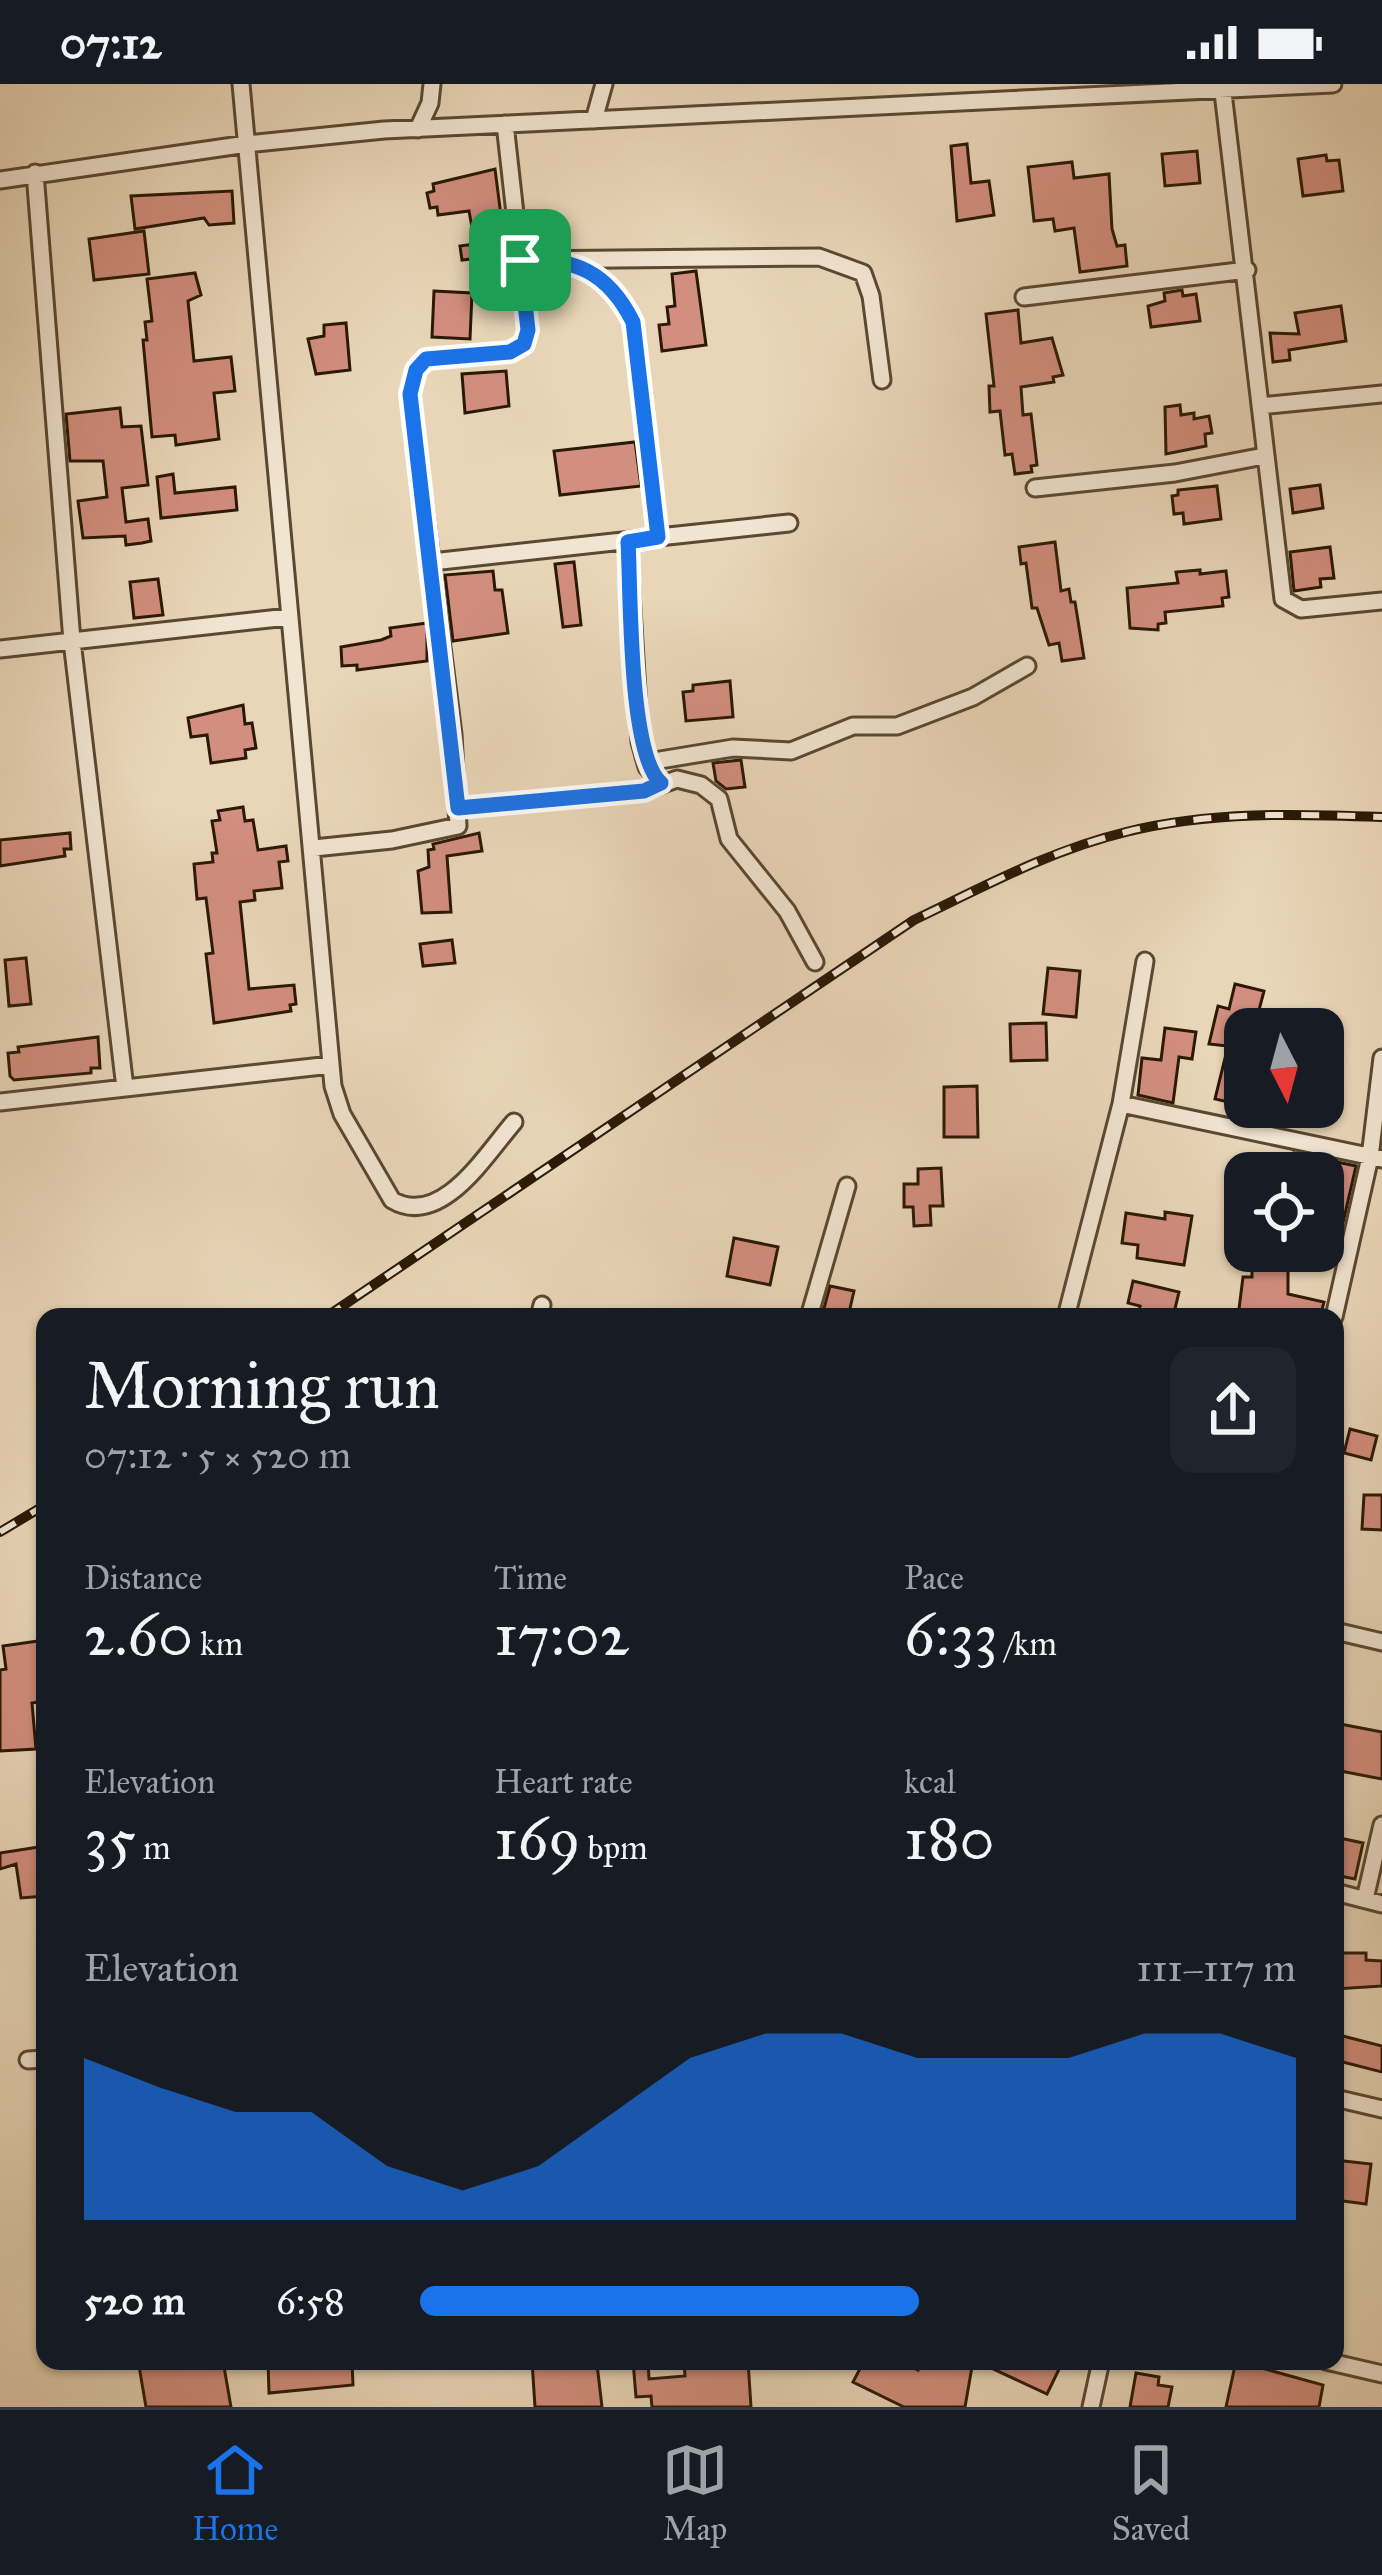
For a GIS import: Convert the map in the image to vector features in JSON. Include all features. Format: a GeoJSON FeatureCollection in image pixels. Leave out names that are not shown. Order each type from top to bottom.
{"type":"FeatureCollection","features":[{"type":"Feature","properties":{"kind":"street"},"geometry":{"type":"LineString","coordinates":[[241,84],[331,1065],[343,1114],[392,1200],[406,1208],[431,1205],[460,1184],[514,1122]]}},
{"type":"Feature","properties":{"kind":"street"},"geometry":{"type":"LineString","coordinates":[[418,129],[426,118],[432,84]]}},
{"type":"Feature","properties":{"kind":"street"},"geometry":{"type":"LineString","coordinates":[[594,120],[604,84]]}},
{"type":"Feature","properties":{"kind":"street"},"geometry":{"type":"LineString","coordinates":[[0,180],[247,144],[418,129],[1334,84]]}},
{"type":"Feature","properties":{"kind":"street"},"geometry":{"type":"LineString","coordinates":[[1222,87],[1283,599],[1301,609],[1382,601]]}},
{"type":"Feature","properties":{"kind":"street"},"geometry":{"type":"LineString","coordinates":[[314,848],[458,826],[412,381],[426,359],[510,352],[524,344],[528,330],[505,124]]}},
{"type":"Feature","properties":{"kind":"street"},"geometry":{"type":"LineString","coordinates":[[35,173],[72,641],[125,1088]]}},
{"type":"Feature","properties":{"kind":"street"},"geometry":{"type":"LineString","coordinates":[[520,260],[819,257],[845,264],[863,273],[871,296],[882,380]]}},
{"type":"Feature","properties":{"kind":"street"},"geometry":{"type":"LineString","coordinates":[[565,260],[599,274],[620,296],[633,322],[658,537]]}},
{"type":"Feature","properties":{"kind":"street"},"geometry":{"type":"LineString","coordinates":[[1024,297],[1247,270]]}},
{"type":"Feature","properties":{"kind":"street"},"geometry":{"type":"LineString","coordinates":[[1260,406],[1382,394]]}},
{"type":"Feature","properties":{"kind":"street"},"geometry":{"type":"LineString","coordinates":[[1035,488],[1175,473],[1264,456]]}},
{"type":"Feature","properties":{"kind":"street"},"geometry":{"type":"LineString","coordinates":[[432,562],[789,523]]}},
{"type":"Feature","properties":{"kind":"street"},"geometry":{"type":"LineString","coordinates":[[628,542],[644,757],[661,783]]}},
{"type":"Feature","properties":{"kind":"street"},"geometry":{"type":"LineString","coordinates":[[0,649],[288,617]]}},
{"type":"Feature","properties":{"kind":"street"},"geometry":{"type":"LineString","coordinates":[[644,757],[654,761],[733,748],[791,751],[853,726],[897,726],[973,697],[1027,666]]}},
{"type":"Feature","properties":{"kind":"street"},"geometry":{"type":"LineString","coordinates":[[458,808],[644,791],[687,779],[719,799],[729,839],[787,911],[815,962]]}},
{"type":"Feature","properties":{"kind":"street"},"geometry":{"type":"LineString","coordinates":[[1068,1308],[1120,1104],[1145,961]]}},
{"type":"Feature","properties":{"kind":"street"},"geometry":{"type":"LineString","coordinates":[[1336,1308],[1376,1158],[1382,1058]]}},
{"type":"Feature","properties":{"kind":"street"},"geometry":{"type":"LineString","coordinates":[[0,1102],[331,1065]]}},
{"type":"Feature","properties":{"kind":"street"},"geometry":{"type":"LineString","coordinates":[[1120,1104],[1376,1158]]}},
{"type":"Feature","properties":{"kind":"street"},"geometry":{"type":"LineString","coordinates":[[811,1308],[847,1186]]}},
{"type":"Feature","properties":{"kind":"street"},"geometry":{"type":"LineString","coordinates":[[1344,1633],[1382,1642]]}},
{"type":"Feature","properties":{"kind":"street"},"geometry":{"type":"LineString","coordinates":[[1344,1894],[1374,1901],[1382,1825]]}},
{"type":"Feature","properties":{"kind":"street"},"geometry":{"type":"LineString","coordinates":[[1344,2100],[1382,2109]]}},
{"type":"Feature","properties":{"kind":"street"},"geometry":{"type":"LineString","coordinates":[[1344,2365],[1382,2374]]}},
{"type":"Feature","properties":{"kind":"street"},"geometry":{"type":"LineString","coordinates":[[1091,2407],[1099,2370]]}},
{"type":"Feature","properties":{"kind":"building"},"geometry":{"type":"Polygon","coordinates":[[[967,144],[971,183],[989,181],[994,215],[957,221],[951,146],[967,144]]]}},
{"type":"Feature","properties":{"kind":"building"},"geometry":{"type":"Polygon","coordinates":[[[1197,151],[1200,183],[1165,186],[1162,154],[1197,151]]]}},
{"type":"Feature","properties":{"kind":"building"},"geometry":{"type":"Polygon","coordinates":[[[1326,155],[1327,161],[1339,160],[1343,191],[1303,196],[1298,159],[1326,155]]]}},
{"type":"Feature","properties":{"kind":"building"},"geometry":{"type":"Polygon","coordinates":[[[1072,162],[1074,178],[1109,174],[1112,229],[1117,246],[1125,245],[1127,266],[1080,272],[1074,228],[1055,231],[1053,219],[1034,221],[1028,167],[1072,162]]]}},
{"type":"Feature","properties":{"kind":"building"},"geometry":{"type":"Polygon","coordinates":[[[495,169],[506,255],[462,260],[460,246],[475,244],[469,211],[438,215],[437,207],[430,208],[427,193],[434,191],[433,184],[495,169]]]}},
{"type":"Feature","properties":{"kind":"building"},"geometry":{"type":"Polygon","coordinates":[[[232,191],[234,223],[209,225],[204,218],[135,229],[131,196],[232,191]]]}},
{"type":"Feature","properties":{"kind":"building"},"geometry":{"type":"Polygon","coordinates":[[[144,231],[149,274],[94,280],[89,239],[144,231]]]}},
{"type":"Feature","properties":{"kind":"building"},"geometry":{"type":"Polygon","coordinates":[[[696,271],[706,345],[662,351],[659,325],[669,324],[667,307],[675,306],[672,274],[696,271]]]}},
{"type":"Feature","properties":{"kind":"building"},"geometry":{"type":"Polygon","coordinates":[[[195,273],[201,295],[188,301],[194,361],[231,357],[235,391],[214,393],[219,439],[176,445],[175,435],[152,437],[143,340],[147,340],[145,322],[152,321],[147,279],[195,273]]]}},
{"type":"Feature","properties":{"kind":"building"},"geometry":{"type":"Polygon","coordinates":[[[1182,290],[1183,296],[1196,294],[1200,321],[1151,327],[1148,306],[1165,301],[1164,293],[1182,290]]]}},
{"type":"Feature","properties":{"kind":"building"},"geometry":{"type":"Polygon","coordinates":[[[434,291],[472,293],[470,339],[432,337],[434,291]]]}},
{"type":"Feature","properties":{"kind":"building"},"geometry":{"type":"Polygon","coordinates":[[[1341,306],[1346,341],[1289,350],[1290,360],[1273,362],[1270,333],[1299,334],[1295,313],[1341,306]]]}},
{"type":"Feature","properties":{"kind":"building"},"geometry":{"type":"Polygon","coordinates":[[[1018,310],[1021,343],[1052,338],[1063,375],[1053,377],[1054,382],[1021,387],[1023,415],[1031,414],[1037,465],[1031,466],[1032,472],[1015,474],[1012,454],[1005,455],[1000,411],[990,412],[989,386],[994,386],[986,314],[1018,310]]]}},
{"type":"Feature","properties":{"kind":"building"},"geometry":{"type":"Polygon","coordinates":[[[346,323],[350,370],[316,374],[308,339],[324,336],[324,325],[346,323]]]}},
{"type":"Feature","properties":{"kind":"building"},"geometry":{"type":"Polygon","coordinates":[[[506,371],[509,406],[465,413],[462,374],[506,371]]]}},
{"type":"Feature","properties":{"kind":"building"},"geometry":{"type":"Polygon","coordinates":[[[1180,405],[1181,415],[1209,416],[1212,433],[1205,434],[1206,446],[1166,454],[1165,407],[1180,405]]]}},
{"type":"Feature","properties":{"kind":"building"},"geometry":{"type":"Polygon","coordinates":[[[120,408],[122,427],[141,426],[148,485],[122,488],[126,522],[148,519],[151,541],[126,545],[125,536],[83,538],[78,501],[107,497],[103,461],[70,461],[66,414],[120,408]]]}},
{"type":"Feature","properties":{"kind":"building"},"geometry":{"type":"Polygon","coordinates":[[[635,442],[641,486],[560,495],[554,451],[635,442]]]}},
{"type":"Feature","properties":{"kind":"building"},"geometry":{"type":"Polygon","coordinates":[[[173,474],[175,493],[235,487],[237,510],[161,518],[157,477],[173,474]]]}},
{"type":"Feature","properties":{"kind":"building"},"geometry":{"type":"Polygon","coordinates":[[[1320,485],[1323,508],[1293,513],[1290,489],[1320,485]]]}},
{"type":"Feature","properties":{"kind":"building"},"geometry":{"type":"Polygon","coordinates":[[[1217,486],[1221,519],[1184,524],[1183,513],[1174,514],[1172,496],[1178,490],[1217,486]]]}},
{"type":"Feature","properties":{"kind":"building"},"geometry":{"type":"Polygon","coordinates":[[[1055,542],[1061,591],[1069,589],[1071,602],[1075,602],[1084,658],[1062,661],[1059,643],[1049,645],[1037,608],[1032,608],[1026,563],[1021,564],[1019,547],[1055,542]]]}},
{"type":"Feature","properties":{"kind":"building"},"geometry":{"type":"Polygon","coordinates":[[[1330,547],[1334,578],[1320,579],[1321,587],[1294,591],[1290,552],[1330,547]]]}},
{"type":"Feature","properties":{"kind":"building"},"geometry":{"type":"Polygon","coordinates":[[[574,562],[581,625],[563,627],[555,564],[574,562]]]}},
{"type":"Feature","properties":{"kind":"building"},"geometry":{"type":"Polygon","coordinates":[[[1200,570],[1200,574],[1226,571],[1229,597],[1222,598],[1223,606],[1165,612],[1166,623],[1158,624],[1158,630],[1130,628],[1127,588],[1178,583],[1176,572],[1200,570]]]}},
{"type":"Feature","properties":{"kind":"building"},"geometry":{"type":"Polygon","coordinates":[[[493,571],[495,590],[502,590],[508,633],[453,641],[445,575],[493,571]]]}},
{"type":"Feature","properties":{"kind":"building"},"geometry":{"type":"Polygon","coordinates":[[[158,579],[163,615],[134,618],[130,582],[158,579]]]}},
{"type":"Feature","properties":{"kind":"building"},"geometry":{"type":"Polygon","coordinates":[[[427,623],[427,661],[357,670],[357,665],[342,666],[341,647],[381,640],[391,636],[390,628],[427,623]]]}},
{"type":"Feature","properties":{"kind":"building"},"geometry":{"type":"Polygon","coordinates":[[[730,681],[733,717],[686,721],[683,692],[693,691],[693,685],[730,681]]]}},
{"type":"Feature","properties":{"kind":"building"},"geometry":{"type":"Polygon","coordinates":[[[243,705],[256,748],[245,750],[246,758],[211,763],[207,735],[191,737],[188,718],[243,705]]]}},
{"type":"Feature","properties":{"kind":"building"},"geometry":{"type":"Polygon","coordinates":[[[741,760],[745,787],[726,789],[716,781],[713,763],[741,760]]]}},
{"type":"Feature","properties":{"kind":"building"},"geometry":{"type":"Polygon","coordinates":[[[243,807],[245,821],[253,820],[258,850],[286,846],[288,861],[279,862],[282,888],[254,891],[255,900],[240,902],[249,989],[294,985],[296,1004],[290,1005],[291,1011],[214,1023],[206,954],[213,953],[206,898],[197,899],[194,864],[213,862],[212,853],[217,853],[212,821],[220,820],[218,811],[243,807]]]}},
{"type":"Feature","properties":{"kind":"building"},"geometry":{"type":"Polygon","coordinates":[[[70,833],[71,849],[64,849],[65,856],[0,866],[0,840],[70,833]]]}},
{"type":"Feature","properties":{"kind":"building"},"geometry":{"type":"Polygon","coordinates":[[[479,833],[482,851],[447,856],[451,912],[422,913],[418,871],[429,867],[428,850],[434,849],[433,844],[479,833]]]}},
{"type":"Feature","properties":{"kind":"building"},"geometry":{"type":"Polygon","coordinates":[[[452,940],[455,963],[423,966],[420,944],[452,940]]]}},
{"type":"Feature","properties":{"kind":"building"},"geometry":{"type":"Polygon","coordinates":[[[26,958],[31,1004],[9,1006],[5,960],[26,958]]]}},
{"type":"Feature","properties":{"kind":"building"},"geometry":{"type":"Polygon","coordinates":[[[1048,968],[1080,971],[1076,1017],[1043,1014],[1048,968]]]}},
{"type":"Feature","properties":{"kind":"building"},"geometry":{"type":"Polygon","coordinates":[[[1235,984],[1264,991],[1260,1008],[1229,1008],[1235,984]]]}},
{"type":"Feature","properties":{"kind":"building"},"geometry":{"type":"Polygon","coordinates":[[[1218,1006],[1225,1008],[1224,1046],[1209,1044],[1218,1006]]]}},
{"type":"Feature","properties":{"kind":"building"},"geometry":{"type":"Polygon","coordinates":[[[1046,1023],[1047,1060],[1011,1061],[1010,1024],[1046,1023]]]}},
{"type":"Feature","properties":{"kind":"building"},"geometry":{"type":"Polygon","coordinates":[[[1165,1028],[1196,1032],[1192,1059],[1179,1057],[1173,1103],[1138,1095],[1142,1058],[1161,1060],[1165,1028]]]}},
{"type":"Feature","properties":{"kind":"building"},"geometry":{"type":"Polygon","coordinates":[[[98,1037],[100,1068],[91,1068],[91,1073],[14,1080],[10,1076],[8,1053],[19,1052],[18,1047],[98,1037]]]}},
{"type":"Feature","properties":{"kind":"building"},"geometry":{"type":"Polygon","coordinates":[[[1224,1062],[1224,1101],[1215,1099],[1224,1062]]]}},
{"type":"Feature","properties":{"kind":"building"},"geometry":{"type":"Polygon","coordinates":[[[977,1086],[978,1137],[944,1137],[944,1087],[977,1086]]]}},
{"type":"Feature","properties":{"kind":"building"},"geometry":{"type":"Polygon","coordinates":[[[1344,1163],[1356,1166],[1344,1218],[1344,1163]]]}},
{"type":"Feature","properties":{"kind":"building"},"geometry":{"type":"Polygon","coordinates":[[[941,1168],[943,1206],[930,1206],[931,1225],[914,1226],[913,1207],[904,1207],[904,1184],[918,1184],[918,1169],[941,1168]]]}},
{"type":"Feature","properties":{"kind":"building"},"geometry":{"type":"Polygon","coordinates":[[[1165,1212],[1192,1216],[1184,1265],[1137,1258],[1138,1245],[1122,1243],[1126,1213],[1165,1219],[1165,1212]]]}},
{"type":"Feature","properties":{"kind":"building"},"geometry":{"type":"Polygon","coordinates":[[[734,1238],[778,1247],[770,1285],[727,1276],[734,1238]]]}},
{"type":"Feature","properties":{"kind":"building"},"geometry":{"type":"Polygon","coordinates":[[[1252,1272],[1288,1272],[1288,1294],[1324,1302],[1322,1308],[1239,1308],[1243,1277],[1252,1277],[1252,1272]]]}},
{"type":"Feature","properties":{"kind":"building"},"geometry":{"type":"Polygon","coordinates":[[[1133,1281],[1179,1292],[1175,1308],[1139,1308],[1128,1303],[1133,1281]]]}},
{"type":"Feature","properties":{"kind":"building"},"geometry":{"type":"Polygon","coordinates":[[[830,1286],[854,1291],[850,1308],[824,1308],[830,1286]]]}},
{"type":"Feature","properties":{"kind":"building"},"geometry":{"type":"Polygon","coordinates":[[[1350,1429],[1377,1436],[1371,1460],[1344,1453],[1350,1429]]]}},
{"type":"Feature","properties":{"kind":"building"},"geometry":{"type":"Polygon","coordinates":[[[1364,1495],[1382,1495],[1382,1530],[1362,1529],[1364,1495]]]}},
{"type":"Feature","properties":{"kind":"building"},"geometry":{"type":"Polygon","coordinates":[[[36,1641],[36,1702],[32,1703],[36,1749],[0,1751],[0,1670],[6,1669],[3,1646],[36,1641]]]}},
{"type":"Feature","properties":{"kind":"building"},"geometry":{"type":"Polygon","coordinates":[[[1344,1725],[1382,1732],[1382,1779],[1344,1772],[1344,1725]]]}},
{"type":"Feature","properties":{"kind":"building"},"geometry":{"type":"Polygon","coordinates":[[[1344,1839],[1363,1843],[1355,1879],[1344,1877],[1344,1839]]]}},
{"type":"Feature","properties":{"kind":"building"},"geometry":{"type":"Polygon","coordinates":[[[36,1847],[36,1897],[21,1898],[16,1864],[0,1869],[0,1853],[36,1847]]]}},
{"type":"Feature","properties":{"kind":"building"},"geometry":{"type":"Polygon","coordinates":[[[1344,1953],[1366,1953],[1366,1960],[1382,1961],[1382,1986],[1344,1988],[1344,1953]]]}},
{"type":"Feature","properties":{"kind":"building"},"geometry":{"type":"Polygon","coordinates":[[[1344,2036],[1382,2046],[1382,2072],[1344,2062],[1344,2036]]]}},
{"type":"Feature","properties":{"kind":"building"},"geometry":{"type":"Polygon","coordinates":[[[1344,2161],[1371,2164],[1366,2204],[1344,2201],[1344,2161]]]}},
{"type":"Feature","properties":{"kind":"building"},"geometry":{"type":"Polygon","coordinates":[[[140,2370],[225,2370],[231,2407],[146,2407],[140,2370]]]}},
{"type":"Feature","properties":{"kind":"building"},"geometry":{"type":"Polygon","coordinates":[[[268,2370],[352,2370],[353,2385],[269,2393],[268,2370]]]}},
{"type":"Feature","properties":{"kind":"building"},"geometry":{"type":"Polygon","coordinates":[[[533,2370],[598,2370],[602,2407],[535,2407],[533,2370]]]}},
{"type":"Feature","properties":{"kind":"building"},"geometry":{"type":"Polygon","coordinates":[[[634,2370],[648,2370],[649,2379],[685,2376],[685,2370],[749,2370],[751,2407],[652,2407],[651,2396],[636,2397],[634,2370]]]}},
{"type":"Feature","properties":{"kind":"building"},"geometry":{"type":"Polygon","coordinates":[[[859,2370],[971,2370],[965,2407],[904,2407],[853,2382],[859,2370]]]}},
{"type":"Feature","properties":{"kind":"building"},"geometry":{"type":"Polygon","coordinates":[[[995,2370],[1059,2370],[1047,2394],[995,2370]]]}},
{"type":"Feature","properties":{"kind":"building"},"geometry":{"type":"Polygon","coordinates":[[[1234,2370],[1269,2370],[1323,2385],[1319,2407],[1226,2407],[1234,2370]]]}},
{"type":"Feature","properties":{"kind":"building"},"geometry":{"type":"Polygon","coordinates":[[[1136,2373],[1159,2377],[1158,2385],[1172,2387],[1168,2407],[1130,2407],[1136,2373]]]}},
{"type":"Feature","properties":{"kind":"railway"},"geometry":{"type":"LineString","coordinates":[[339,1308],[914,920],[992,882],[1071,849],[1158,825],[1254,816],[1382,817]]}},
{"type":"Feature","properties":{"kind":"railway"},"geometry":{"type":"LineString","coordinates":[[0,1532],[36,1510]]}},
{"type":"Feature","properties":{"kind":"route"},"geometry":{"type":"LineString","coordinates":[[520,260],[565,260],[599,274],[620,296],[633,322],[658,526],[658,537],[628,542],[640,742],[647,767],[661,783],[644,791],[458,808],[410,394],[416,370],[426,359],[510,352],[524,344],[528,330],[520,260]]}}]}
